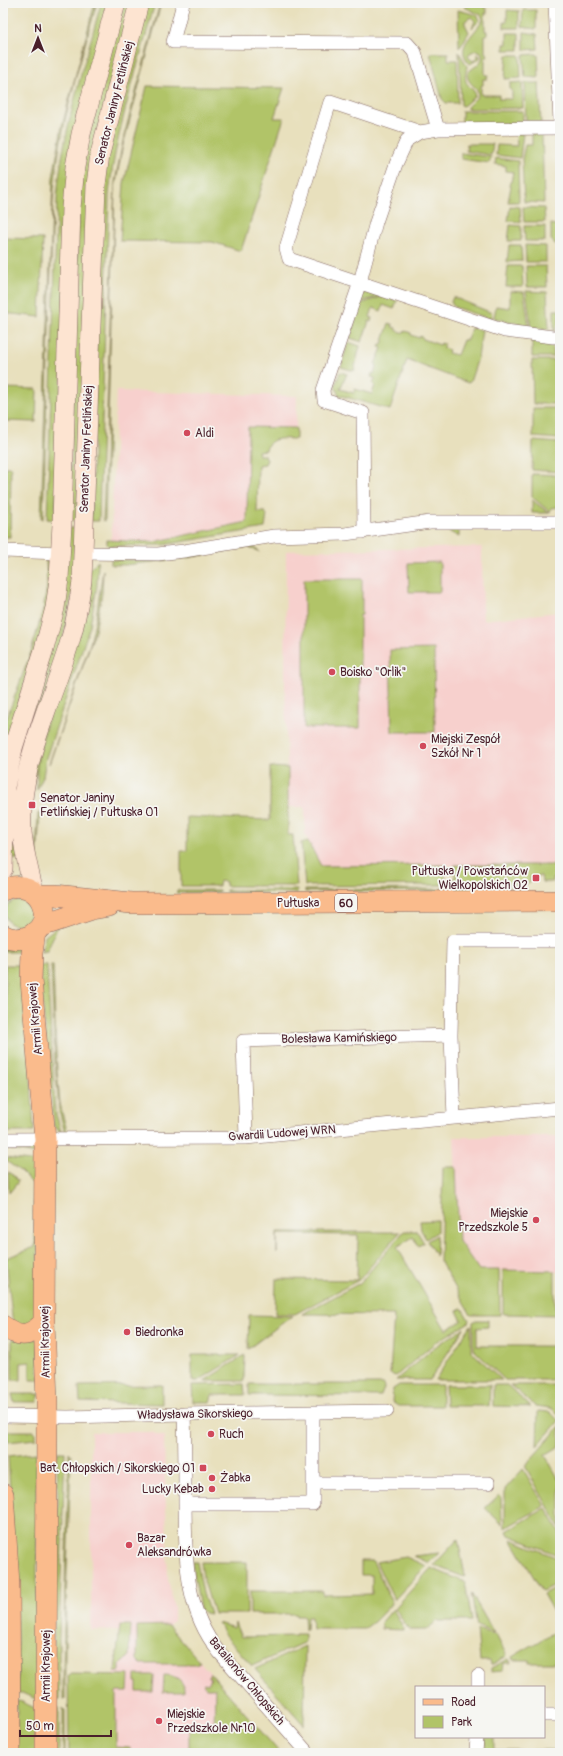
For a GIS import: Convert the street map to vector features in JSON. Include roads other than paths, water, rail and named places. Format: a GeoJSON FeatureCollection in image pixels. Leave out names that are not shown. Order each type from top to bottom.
{"type":"FeatureCollection","features":[{"type":"Feature","properties":{"kind":"main road","name":"Senator Janiny Fetlińskiej"},"geometry":{"type":"LineString","coordinates":[[3,869],[5,787],[13,748],[55,608],[61,553],[71,208],[74,167],[81,134],[116,3]]}},
{"type":"Feature","properties":{"kind":"main road","name":"Senator Janiny Fetlińskiej"},"geometry":{"type":"LineString","coordinates":[[36,893],[27,864],[22,831],[25,788],[31,756],[74,628],[82,581],[96,185],[100,154],[139,3]]}},
{"type":"Feature","properties":{"kind":"main road","name":"Pułtuska"},"geometry":{"type":"LineString","coordinates":[[3,890],[15,886],[22,886],[36,893],[132,903],[560,901]]}},
{"type":"Feature","properties":{"kind":"main road","name":"Armii Krajowej"},"geometry":{"type":"LineString","coordinates":[[36,893],[44,906],[43,920],[38,929],[32,953],[31,980],[44,1139],[44,1322],[47,1417],[46,1753]]}},
{"type":"Feature","properties":{"kind":"main road","name":"Pułtuska"},"geometry":{"type":"LineString","coordinates":[[3,934],[17,939],[23,938],[38,929],[92,909],[132,903]]}},
{"type":"Feature","properties":{"kind":"main road"},"geometry":{"type":"LineString","coordinates":[[3,1326],[12,1332],[24,1335],[33,1333],[44,1322]]}},
{"type":"Feature","properties":{"kind":"main road"},"geometry":{"type":"LineString","coordinates":[[3,1494],[9,1584],[10,1753]]}},
{"type":"Feature","properties":{"kind":"street"},"geometry":{"type":"LineString","coordinates":[[183,3],[173,42],[407,43],[415,52],[438,129]]}},
{"type":"Feature","properties":{"kind":"street"},"geometry":{"type":"LineString","coordinates":[[555,3],[560,123]]}},
{"type":"Feature","properties":{"kind":"street"},"geometry":{"type":"LineString","coordinates":[[420,132],[330,102],[286,248],[288,259],[505,331],[560,337]]}},
{"type":"Feature","properties":{"kind":"street"},"geometry":{"type":"LineString","coordinates":[[364,532],[363,413],[324,400],[323,390],[360,282],[376,222],[396,164],[407,140],[420,132],[438,129],[560,128]]}},
{"type":"Feature","properties":{"kind":"street"},"geometry":{"type":"LineString","coordinates":[[83,553],[158,554],[184,552],[274,536],[364,532],[412,523],[442,521],[560,522]]}},
{"type":"Feature","properties":{"kind":"street"},"geometry":{"type":"LineString","coordinates":[[3,551],[61,553]]}},
{"type":"Feature","properties":{"kind":"street"},"geometry":{"type":"LineString","coordinates":[[454,1118],[451,1035],[453,941],[560,941]]}},
{"type":"Feature","properties":{"kind":"street","name":"Bolesława Kamińskiego"},"geometry":{"type":"LineString","coordinates":[[246,1138],[243,1041],[451,1035]]}},
{"type":"Feature","properties":{"kind":"street","name":"Gwardii Ludowej WRN"},"geometry":{"type":"LineString","coordinates":[[3,1139],[246,1138],[560,1108]]}},
{"type":"Feature","properties":{"kind":"street","name":"Władysława Sikorskiego"},"geometry":{"type":"LineString","coordinates":[[3,1416],[47,1417],[387,1411]]}},
{"type":"Feature","properties":{"kind":"street"},"geometry":{"type":"LineString","coordinates":[[185,1504],[314,1504],[314,1413]]}},
{"type":"Feature","properties":{"kind":"street","name":"Batalionów Chłopskich"},"geometry":{"type":"LineString","coordinates":[[184,1414],[186,1553],[189,1587],[200,1622],[219,1652],[308,1753]]}},
{"type":"Feature","properties":{"kind":"street"},"geometry":{"type":"LineString","coordinates":[[314,1483],[489,1483]]}},
{"type":"Feature","properties":{"kind":"street"},"geometry":{"type":"LineString","coordinates":[[545,1715],[560,1715]]}},
{"type":"Feature","properties":{"kind":"street"},"geometry":{"type":"LineString","coordinates":[[476,1753],[477,1738]]}},
{"type":"Feature","properties":{"kind":"place","name":"Aldi"},"geometry":{"type":"Point","coordinates":[187,433]}},
{"type":"Feature","properties":{"kind":"place","name":"Boisko \"Orlik\""},"geometry":{"type":"Point","coordinates":[332,672]}},
{"type":"Feature","properties":{"kind":"place","name":"Miejski Zespół Szkół Nr 1"},"geometry":{"type":"Point","coordinates":[423,746]}},
{"type":"Feature","properties":{"kind":"place","name":"Senator Janiny Fetlińskiej / Pułtuska 01"},"geometry":{"type":"Point","coordinates":[32,805]}},
{"type":"Feature","properties":{"kind":"place","name":"Pułtuska / Powstańców Wielkopolskich 02"},"geometry":{"type":"Point","coordinates":[536,878]}},
{"type":"Feature","properties":{"kind":"place","name":"Miejskie Przedszkole 5"},"geometry":{"type":"Point","coordinates":[536,1220]}},
{"type":"Feature","properties":{"kind":"place","name":"Biedronka"},"geometry":{"type":"Point","coordinates":[127,1332]}},
{"type":"Feature","properties":{"kind":"place","name":"Ruch"},"geometry":{"type":"Point","coordinates":[211,1434]}},
{"type":"Feature","properties":{"kind":"place","name":"Bat. Chłopskich / Sikorskiego 01"},"geometry":{"type":"Point","coordinates":[203,1468]}},
{"type":"Feature","properties":{"kind":"place","name":"Żabka"},"geometry":{"type":"Point","coordinates":[212,1478]}},
{"type":"Feature","properties":{"kind":"place","name":"Lucky Kebab"},"geometry":{"type":"Point","coordinates":[212,1489]}},
{"type":"Feature","properties":{"kind":"place","name":"Bazar Aleksandrówka"},"geometry":{"type":"Point","coordinates":[129,1545]}},
{"type":"Feature","properties":{"kind":"place","name":"Miejskie Przedszkole Nr10"},"geometry":{"type":"Point","coordinates":[159,1721]}}]}
